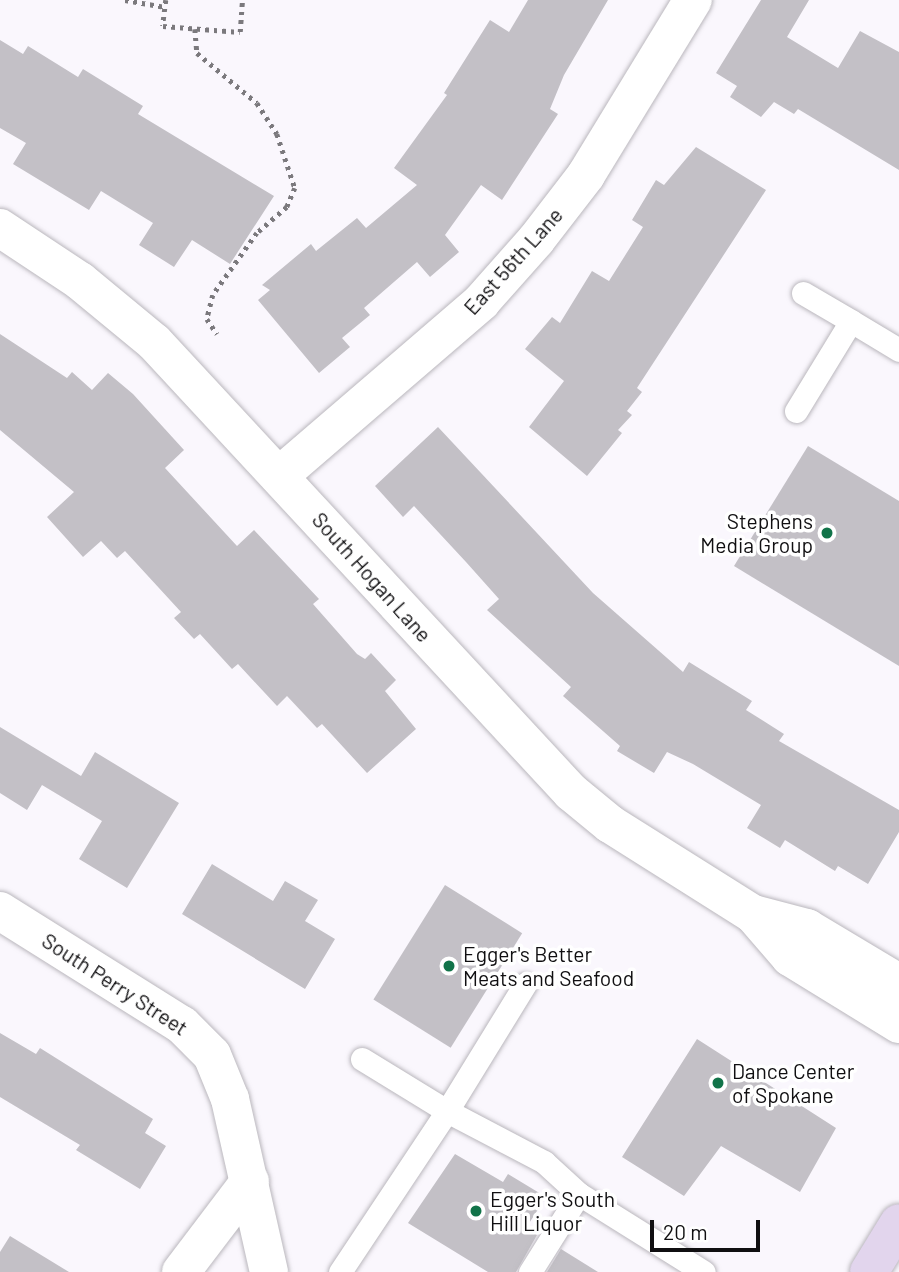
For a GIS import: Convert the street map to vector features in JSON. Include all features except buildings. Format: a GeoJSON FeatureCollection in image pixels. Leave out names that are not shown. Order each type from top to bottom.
{"type":"FeatureCollection","features":[{"type":"Feature","properties":{"kind":"main road"},"geometry":{"type":"LineString","coordinates":[[869,1272],[899,1223]]}},
{"type":"Feature","properties":{"kind":"street","name":"East 56th Lane"},"geometry":{"type":"LineString","coordinates":[[279,476],[481,302],[536,240],[586,175],[693,0]]}},
{"type":"Feature","properties":{"kind":"street","name":"South Hogan Lane"},"geometry":{"type":"LineString","coordinates":[[0,228],[125,316],[183,371],[572,792],[610,824],[753,914],[790,957],[899,1024]]}},
{"type":"Feature","properties":{"kind":"street","name":"South Perry Street"},"geometry":{"type":"LineString","coordinates":[[0,911],[198,1038],[224,1078],[269,1272]]}},
{"type":"Feature","properties":{"kind":"street","name":"South Hogan Lane"},"geometry":{"type":"LineString","coordinates":[[753,914],[807,928],[899,982]]}},
{"type":"Feature","properties":{"kind":"street"},"geometry":{"type":"LineString","coordinates":[[181,1272],[250,1181]]}},
{"type":"Feature","properties":{"kind":"lane"},"geometry":{"type":"LineString","coordinates":[[803,293],[899,350]]}},
{"type":"Feature","properties":{"kind":"lane"},"geometry":{"type":"LineString","coordinates":[[796,411],[851,321]]}},
{"type":"Feature","properties":{"kind":"lane"},"geometry":{"type":"LineString","coordinates":[[340,1272],[447,1111],[525,984]]}},
{"type":"Feature","properties":{"kind":"lane"},"geometry":{"type":"LineString","coordinates":[[362,1059],[447,1111],[544,1162],[579,1194],[704,1272]]}},
{"type":"Feature","properties":{"kind":"lane"},"geometry":{"type":"LineString","coordinates":[[530,1272],[579,1194]]}},
{"type":"Feature","properties":{"kind":"path"},"geometry":{"type":"LineString","coordinates":[[125,0],[165,7]]}},
{"type":"Feature","properties":{"kind":"path"},"geometry":{"type":"LineString","coordinates":[[166,0],[163,26],[240,32],[242,0]]}},
{"type":"Feature","properties":{"kind":"path"},"geometry":{"type":"LineString","coordinates":[[195,29],[197,53],[257,103],[277,134],[295,188],[287,207],[257,233],[213,295],[207,319],[217,334]]}},
{"type":"Feature","properties":{"kind":"place","name":"Stephens Media Group"},"geometry":{"type":"Point","coordinates":[827,533]}},
{"type":"Feature","properties":{"kind":"place","name":"Egger's Better Meats and Seafood"},"geometry":{"type":"Point","coordinates":[449,966]}},
{"type":"Feature","properties":{"kind":"place","name":"Dance Center of Spokane"},"geometry":{"type":"Point","coordinates":[718,1083]}},
{"type":"Feature","properties":{"kind":"place","name":"Egger's South Hill Liquor"},"geometry":{"type":"Point","coordinates":[476,1211]}}]}
